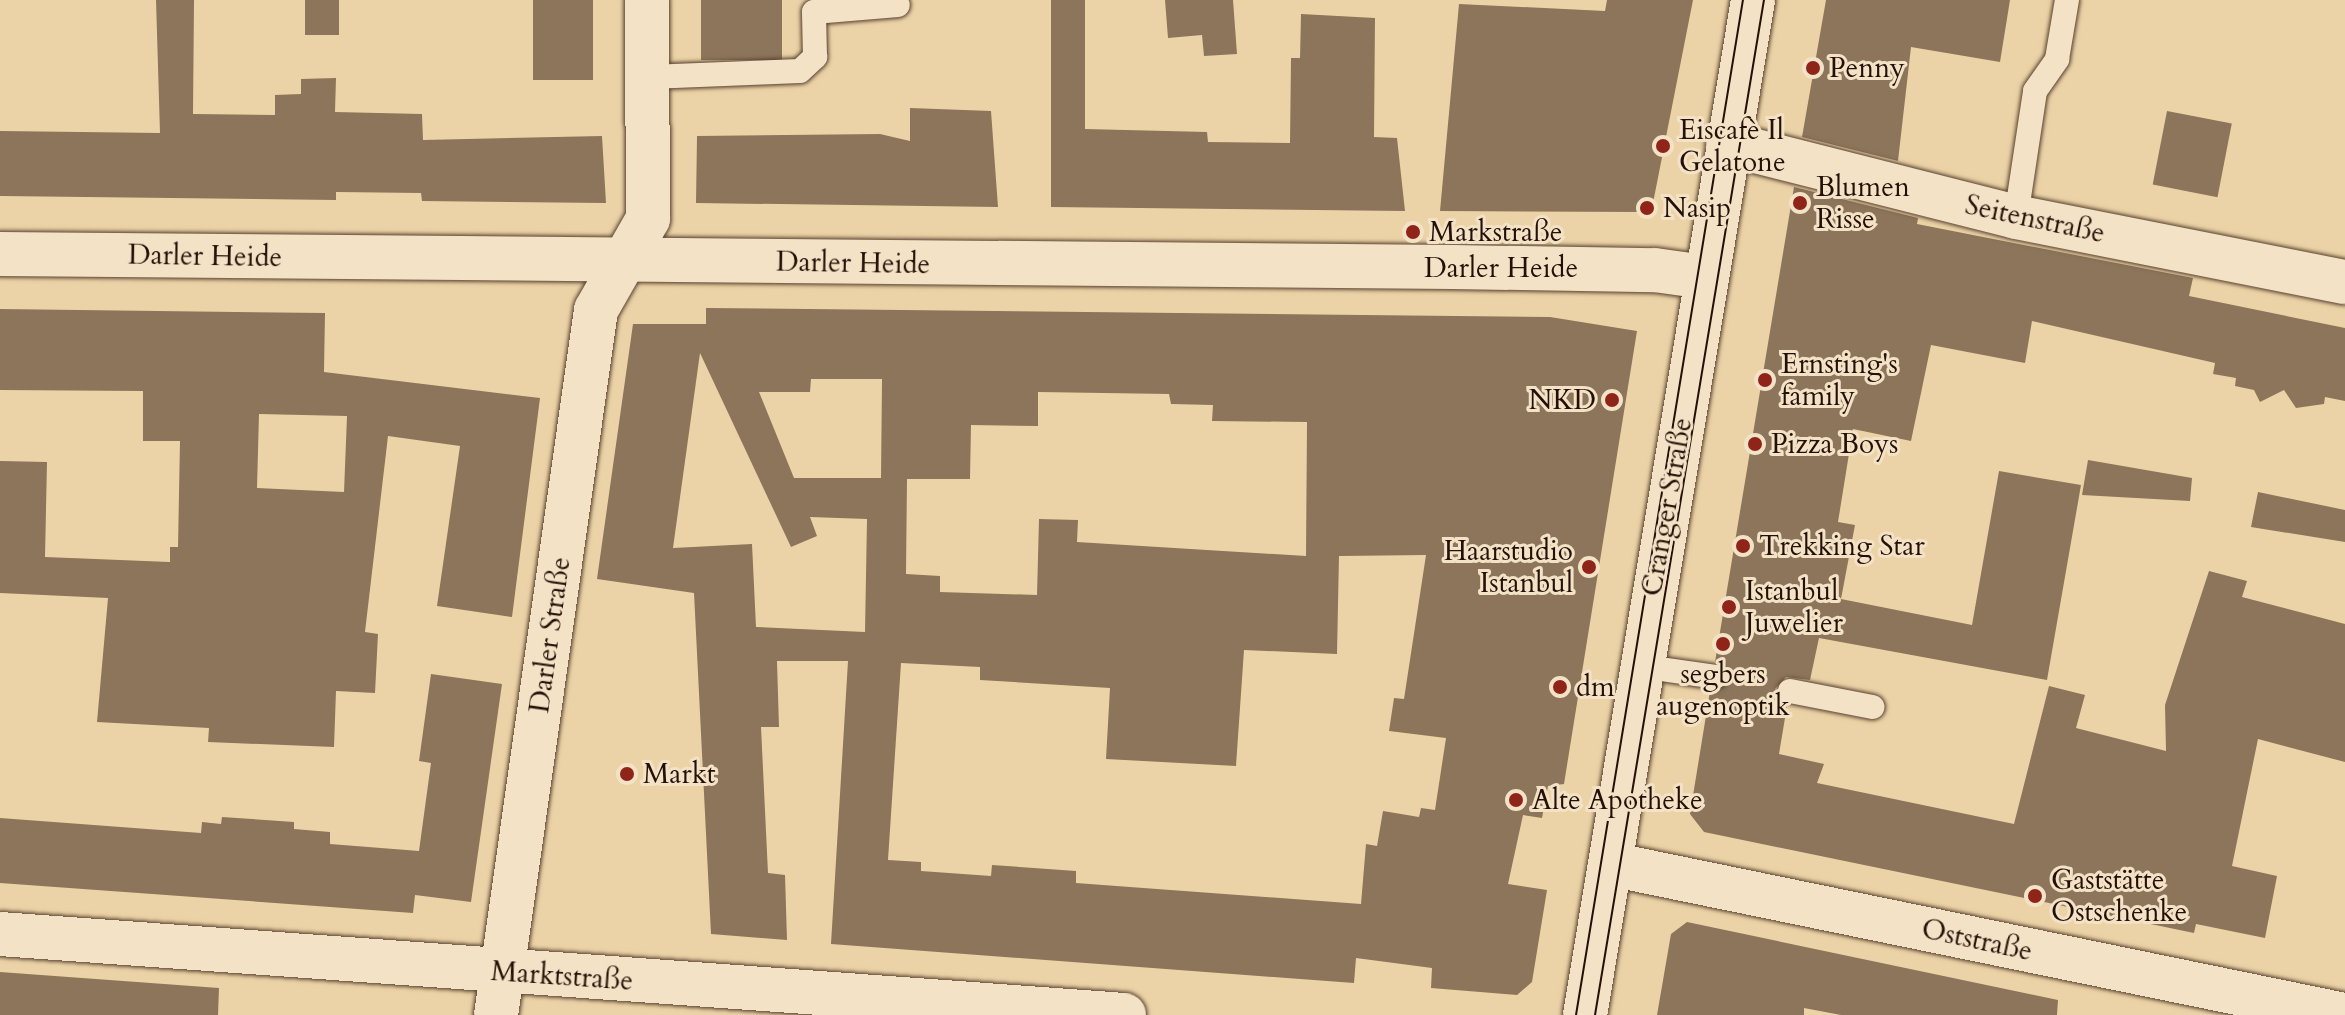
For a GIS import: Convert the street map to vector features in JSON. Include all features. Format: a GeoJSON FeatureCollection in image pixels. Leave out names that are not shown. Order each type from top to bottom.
{"type":"FeatureCollection","features":[{"type":"Feature","properties":{"kind":"street","name":"Darler Straße"},"geometry":{"type":"LineString","coordinates":[[496,1015],[596,310],[619,260],[648,219],[647,0]]}},
{"type":"Feature","properties":{"kind":"street","name":"Cranger Straße"},"geometry":{"type":"LineString","coordinates":[[1585,1015],[1640,666],[1753,0]]}},
{"type":"Feature","properties":{"kind":"street","name":"Seitenstraße"},"geometry":{"type":"LineString","coordinates":[[1728,144],[2016,217],[2345,282]]}},
{"type":"Feature","properties":{"kind":"street","name":"Darler Heide"},"geometry":{"type":"LineString","coordinates":[[0,254],[1655,270],[1705,277]]}},
{"type":"Feature","properties":{"kind":"street","name":"Oststraße"},"geometry":{"type":"LineString","coordinates":[[1610,864],[2344,1015]]}},
{"type":"Feature","properties":{"kind":"street","name":"Marktstraße"},"geometry":{"type":"LineString","coordinates":[[0,934],[1124,1015]]}},
{"type":"Feature","properties":{"kind":"lane"},"geometry":{"type":"LineString","coordinates":[[2016,217],[2035,91],[2057,59],[2067,0]]}},
{"type":"Feature","properties":{"kind":"lane"},"geometry":{"type":"LineString","coordinates":[[649,77],[800,71],[815,57],[814,12],[898,5]]}},
{"type":"Feature","properties":{"kind":"lane"},"geometry":{"type":"LineString","coordinates":[[1640,666],[1715,677]]}},
{"type":"Feature","properties":{"kind":"lane"},"geometry":{"type":"LineString","coordinates":[[1790,691],[1872,707]]}},
{"type":"Feature","properties":{"kind":"building"},"geometry":{"type":"Polygon","coordinates":[[[156,0],[194,0],[193,114],[275,115],[275,95],[301,94],[301,79],[336,78],[335,112],[422,114],[423,140],[602,136],[606,203],[422,201],[421,193],[336,192],[336,200],[0,196],[0,131],[160,133],[156,0]]]}},
{"type":"Feature","properties":{"kind":"building"},"geometry":{"type":"Polygon","coordinates":[[[305,0],[339,0],[339,35],[305,35],[305,0]]]}},
{"type":"Feature","properties":{"kind":"building"},"geometry":{"type":"Polygon","coordinates":[[[533,0],[593,0],[593,80],[533,80],[533,0]]]}},
{"type":"Feature","properties":{"kind":"building"},"geometry":{"type":"Polygon","coordinates":[[[701,0],[782,0],[782,60],[701,60],[701,0]]]}},
{"type":"Feature","properties":{"kind":"building"},"geometry":{"type":"Polygon","coordinates":[[[1051,0],[1085,0],[1085,129],[1207,132],[1208,142],[1290,143],[1291,58],[1300,58],[1301,14],[1375,18],[1374,137],[1397,138],[1405,211],[1051,207],[1051,0]]]}},
{"type":"Feature","properties":{"kind":"building"},"geometry":{"type":"Polygon","coordinates":[[[1165,0],[1233,0],[1237,54],[1204,56],[1202,35],[1168,38],[1165,0]]]}},
{"type":"Feature","properties":{"kind":"building"},"geometry":{"type":"Polygon","coordinates":[[[1607,0],[1693,0],[1653,203],[1642,212],[1440,211],[1459,4],[1605,11],[1607,0]]]}},
{"type":"Feature","properties":{"kind":"building"},"geometry":{"type":"Polygon","coordinates":[[[1826,0],[2010,0],[2000,62],[1911,47],[1898,161],[1802,137],[1826,0]]]}},
{"type":"Feature","properties":{"kind":"building"},"geometry":{"type":"Polygon","coordinates":[[[910,108],[991,111],[998,207],[696,203],[697,136],[880,134],[910,141],[910,108]]]}},
{"type":"Feature","properties":{"kind":"building"},"geometry":{"type":"Polygon","coordinates":[[[2167,111],[2232,124],[2217,197],[2153,185],[2167,111]]]}},
{"type":"Feature","properties":{"kind":"building"},"geometry":{"type":"Polygon","coordinates":[[[1794,187],[1918,218],[1917,224],[2193,278],[2189,296],[2345,328],[2345,401],[2325,397],[2324,404],[2296,408],[2284,390],[2260,402],[2254,390],[2235,386],[2236,378],[2213,374],[2215,363],[2032,321],[2025,363],[1931,345],[1911,441],[1853,429],[1838,522],[1855,525],[1841,599],[1972,625],[1999,471],[2081,485],[2047,680],[1819,638],[1810,680],[1786,677],[1775,689],[1787,706],[1779,754],[1824,764],[1817,783],[2014,824],[2049,686],[2085,695],[2076,728],[2166,751],[2165,705],[2209,571],[2247,581],[2242,597],[2345,624],[2345,762],[2258,739],[2232,866],[2277,876],[2265,938],[2196,924],[2194,933],[1704,832],[1690,814],[1710,691],[1730,680],[1715,662],[1794,187]]]}},
{"type":"Feature","properties":{"kind":"building"},"geometry":{"type":"Polygon","coordinates":[[[706,308],[1550,317],[1637,331],[1564,784],[1548,786],[1542,818],[1523,815],[1508,884],[1547,890],[1532,982],[1517,995],[1431,988],[1432,968],[1356,958],[1354,983],[831,944],[848,661],[777,661],[779,727],[761,727],[768,873],[785,875],[787,940],[711,934],[694,593],[597,579],[633,324],[706,324],[706,308]],[[700,353],[673,548],[752,544],[756,627],[865,632],[867,519],[810,517],[817,536],[791,547],[700,353]],[[811,379],[810,392],[759,392],[794,478],[881,478],[882,379],[811,379]],[[1038,392],[1038,426],[971,425],[970,479],[907,479],[906,574],[940,576],[940,592],[1037,595],[1039,519],[1078,520],[1077,542],[1306,556],[1307,422],[1212,421],[1213,405],[1171,404],[1169,394],[1038,392]],[[1426,555],[1339,556],[1337,654],[1244,650],[1236,766],[1106,759],[1110,688],[980,680],[980,667],[901,663],[888,860],[921,862],[921,871],[991,876],[992,865],[1076,871],[1076,883],[1361,904],[1366,844],[1377,846],[1383,811],[1419,817],[1421,808],[1435,810],[1446,738],[1389,731],[1394,698],[1404,699],[1426,555]]]}},
{"type":"Feature","properties":{"kind":"building"},"geometry":{"type":"Polygon","coordinates":[[[0,309],[325,313],[324,372],[540,398],[512,617],[437,606],[460,446],[388,436],[365,632],[378,634],[375,693],[336,691],[334,747],[208,742],[209,728],[97,722],[108,598],[0,593],[0,461],[47,462],[45,557],[170,562],[170,547],[178,547],[180,441],[143,441],[143,391],[0,390],[0,309]],[[259,414],[257,488],[344,492],[347,416],[259,414]]]}},
{"type":"Feature","properties":{"kind":"building"},"geometry":{"type":"Polygon","coordinates":[[[2088,460],[2192,478],[2190,501],[2082,495],[2088,460]]]}},
{"type":"Feature","properties":{"kind":"building"},"geometry":{"type":"Polygon","coordinates":[[[2258,492],[2345,510],[2345,542],[2251,527],[2258,492]]]}},
{"type":"Feature","properties":{"kind":"building"},"geometry":{"type":"Polygon","coordinates":[[[431,674],[502,684],[471,902],[415,895],[413,913],[0,883],[0,818],[201,833],[202,822],[221,824],[222,817],[294,822],[294,829],[330,832],[330,844],[419,851],[431,763],[419,761],[431,674]]]}},
{"type":"Feature","properties":{"kind":"building"},"geometry":{"type":"Polygon","coordinates":[[[1687,922],[2058,1000],[2057,1015],[1841,1015],[1804,1008],[1804,1015],[1657,1015],[1671,934],[1687,922]]]}},
{"type":"Feature","properties":{"kind":"building"},"geometry":{"type":"Polygon","coordinates":[[[0,972],[219,988],[218,1015],[0,1015],[0,972]]]}},
{"type":"Feature","properties":{"kind":"tram line"},"geometry":{"type":"LineString","coordinates":[[1576,1015],[1743,0]]}},
{"type":"Feature","properties":{"kind":"tram line"},"geometry":{"type":"LineString","coordinates":[[1595,1015],[1764,0]]}},
{"type":"Feature","properties":{"kind":"place","name":"Penny"},"geometry":{"type":"Point","coordinates":[1813,68]}},
{"type":"Feature","properties":{"kind":"place","name":"Eiscafè Il Gelatone"},"geometry":{"type":"Point","coordinates":[1663,146]}},
{"type":"Feature","properties":{"kind":"place","name":"Blumen Risse"},"geometry":{"type":"Point","coordinates":[1800,203]}},
{"type":"Feature","properties":{"kind":"place","name":"Nasip"},"geometry":{"type":"Point","coordinates":[1647,208]}},
{"type":"Feature","properties":{"kind":"place","name":"Markstraße"},"geometry":{"type":"Point","coordinates":[1413,232]}},
{"type":"Feature","properties":{"kind":"place","name":"Ernsting's family"},"geometry":{"type":"Point","coordinates":[1765,380]}},
{"type":"Feature","properties":{"kind":"place","name":"NKD"},"geometry":{"type":"Point","coordinates":[1612,400]}},
{"type":"Feature","properties":{"kind":"place","name":"Pizza Boys"},"geometry":{"type":"Point","coordinates":[1755,444]}},
{"type":"Feature","properties":{"kind":"place","name":"Trekking Star"},"geometry":{"type":"Point","coordinates":[1743,546]}},
{"type":"Feature","properties":{"kind":"place","name":"Haarstudio Istanbul"},"geometry":{"type":"Point","coordinates":[1589,567]}},
{"type":"Feature","properties":{"kind":"place","name":"Istanbul Juwelier"},"geometry":{"type":"Point","coordinates":[1729,607]}},
{"type":"Feature","properties":{"kind":"place","name":"segbers augenoptik"},"geometry":{"type":"Point","coordinates":[1723,644]}},
{"type":"Feature","properties":{"kind":"place","name":"dm"},"geometry":{"type":"Point","coordinates":[1560,687]}},
{"type":"Feature","properties":{"kind":"place","name":"Markt"},"geometry":{"type":"Point","coordinates":[627,774]}},
{"type":"Feature","properties":{"kind":"place","name":"Alte Apotheke"},"geometry":{"type":"Point","coordinates":[1516,800]}},
{"type":"Feature","properties":{"kind":"place","name":"Gaststätte Ostschenke"},"geometry":{"type":"Point","coordinates":[2035,896]}}]}
